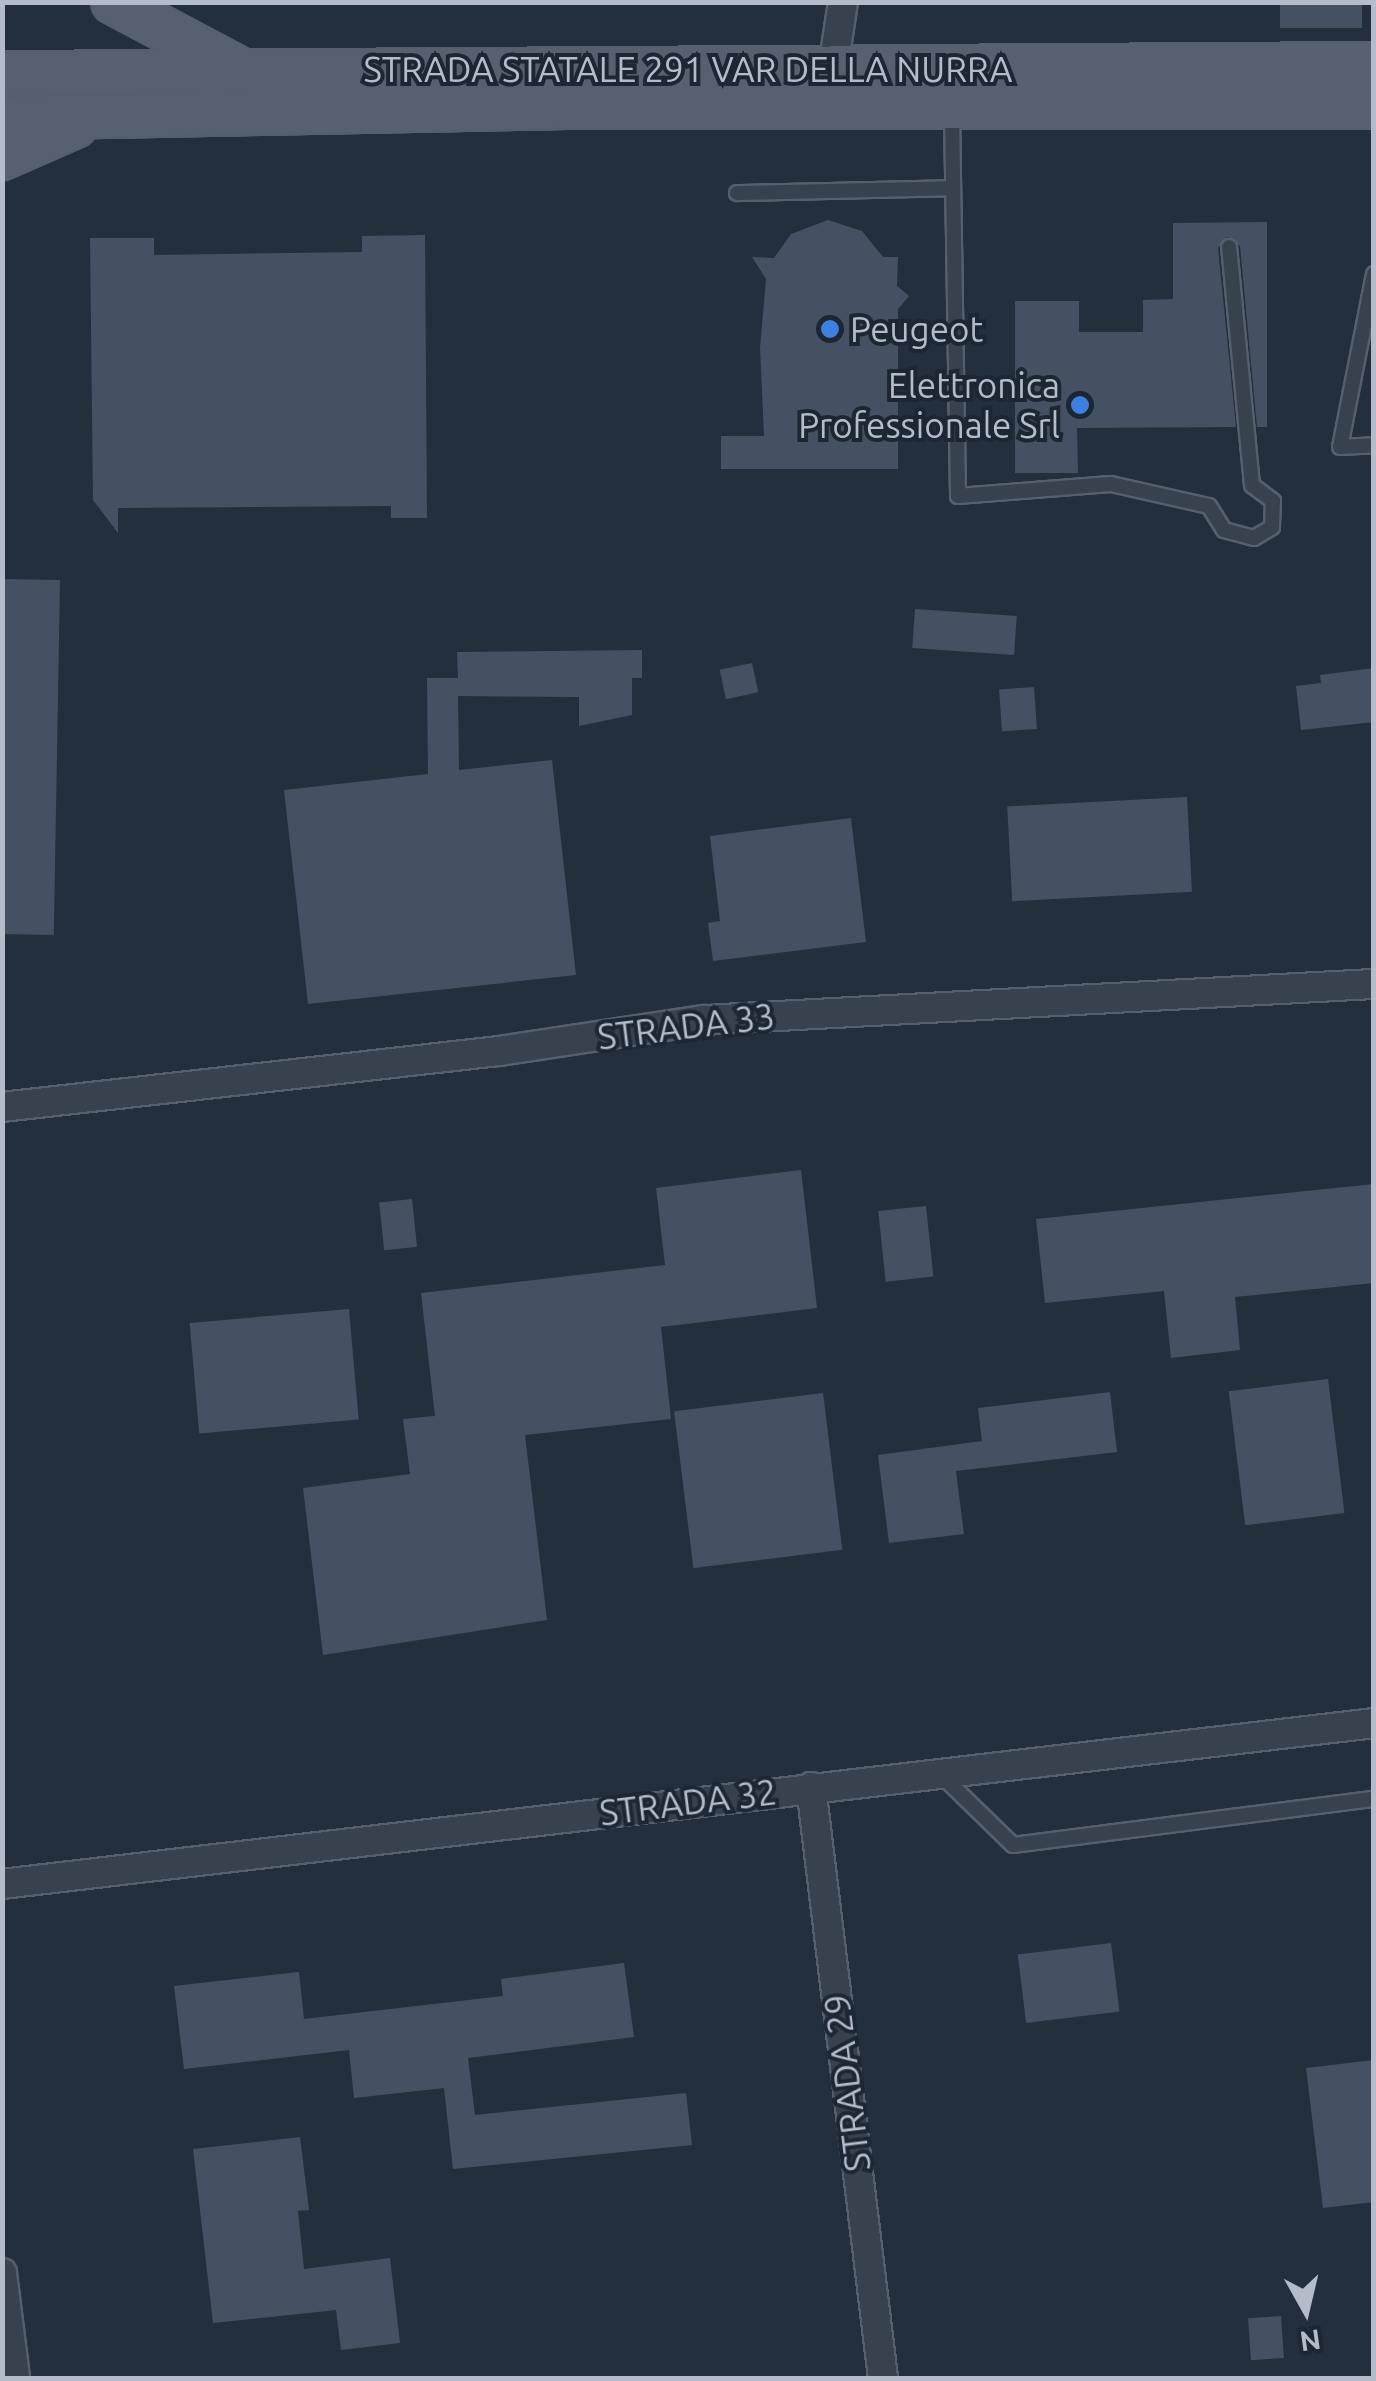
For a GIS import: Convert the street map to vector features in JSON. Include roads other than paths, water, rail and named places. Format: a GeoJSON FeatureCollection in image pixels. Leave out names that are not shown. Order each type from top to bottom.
{"type":"FeatureCollection","features":[{"type":"Feature","properties":{"kind":"main road"},"geometry":{"type":"LineString","coordinates":[[113,2],[246,73]]}},
{"type":"Feature","properties":{"kind":"main road","name":"STRADA STATALE 291 VAR DELLA NURRA"},"geometry":{"type":"LineString","coordinates":[[2,74],[1374,64]]}},
{"type":"Feature","properties":{"kind":"main road","name":"STRADA STATALE 291 VAR DELLA NURRA"},"geometry":{"type":"LineString","coordinates":[[2,118],[1374,106]]}},
{"type":"Feature","properties":{"kind":"main road"},"geometry":{"type":"LineString","coordinates":[[2,158],[62,130],[123,114]]}},
{"type":"Feature","properties":{"kind":"street"},"geometry":{"type":"LineString","coordinates":[[833,68],[836,5]]}},
{"type":"Feature","properties":{"kind":"street","name":"STRADA 33"},"geometry":{"type":"LineString","coordinates":[[2,1108],[498,1051],[704,1020],[1374,984]]}},
{"type":"Feature","properties":{"kind":"street","name":"STRADA 32"},"geometry":{"type":"LineString","coordinates":[[2,1884],[1374,1723]]}},
{"type":"Feature","properties":{"kind":"street","name":"STRADA 29"},"geometry":{"type":"LineString","coordinates":[[811,1788],[883,2378]]}},
{"type":"Feature","properties":{"kind":"street"},"geometry":{"type":"LineString","coordinates":[[2,2273],[16,2378]]}},
{"type":"Feature","properties":{"kind":"lane"},"geometry":{"type":"LineString","coordinates":[[952,110],[958,496],[1111,484],[1209,506],[1224,530],[1254,538],[1272,527],[1273,501],[1252,486],[1230,247]]}},
{"type":"Feature","properties":{"kind":"lane"},"geometry":{"type":"LineString","coordinates":[[737,193],[953,188]]}},
{"type":"Feature","properties":{"kind":"lane"},"geometry":{"type":"LineString","coordinates":[[1374,274],[1340,447],[1374,444]]}},
{"type":"Feature","properties":{"kind":"lane"},"geometry":{"type":"LineString","coordinates":[[938,1773],[1013,1844],[1374,1799]]}},
{"type":"Feature","properties":{"kind":"place","name":"Peugeot"},"geometry":{"type":"Point","coordinates":[830,329]}},
{"type":"Feature","properties":{"kind":"place","name":"Elettronica Professionale Srl"},"geometry":{"type":"Point","coordinates":[1080,405]}}]}
